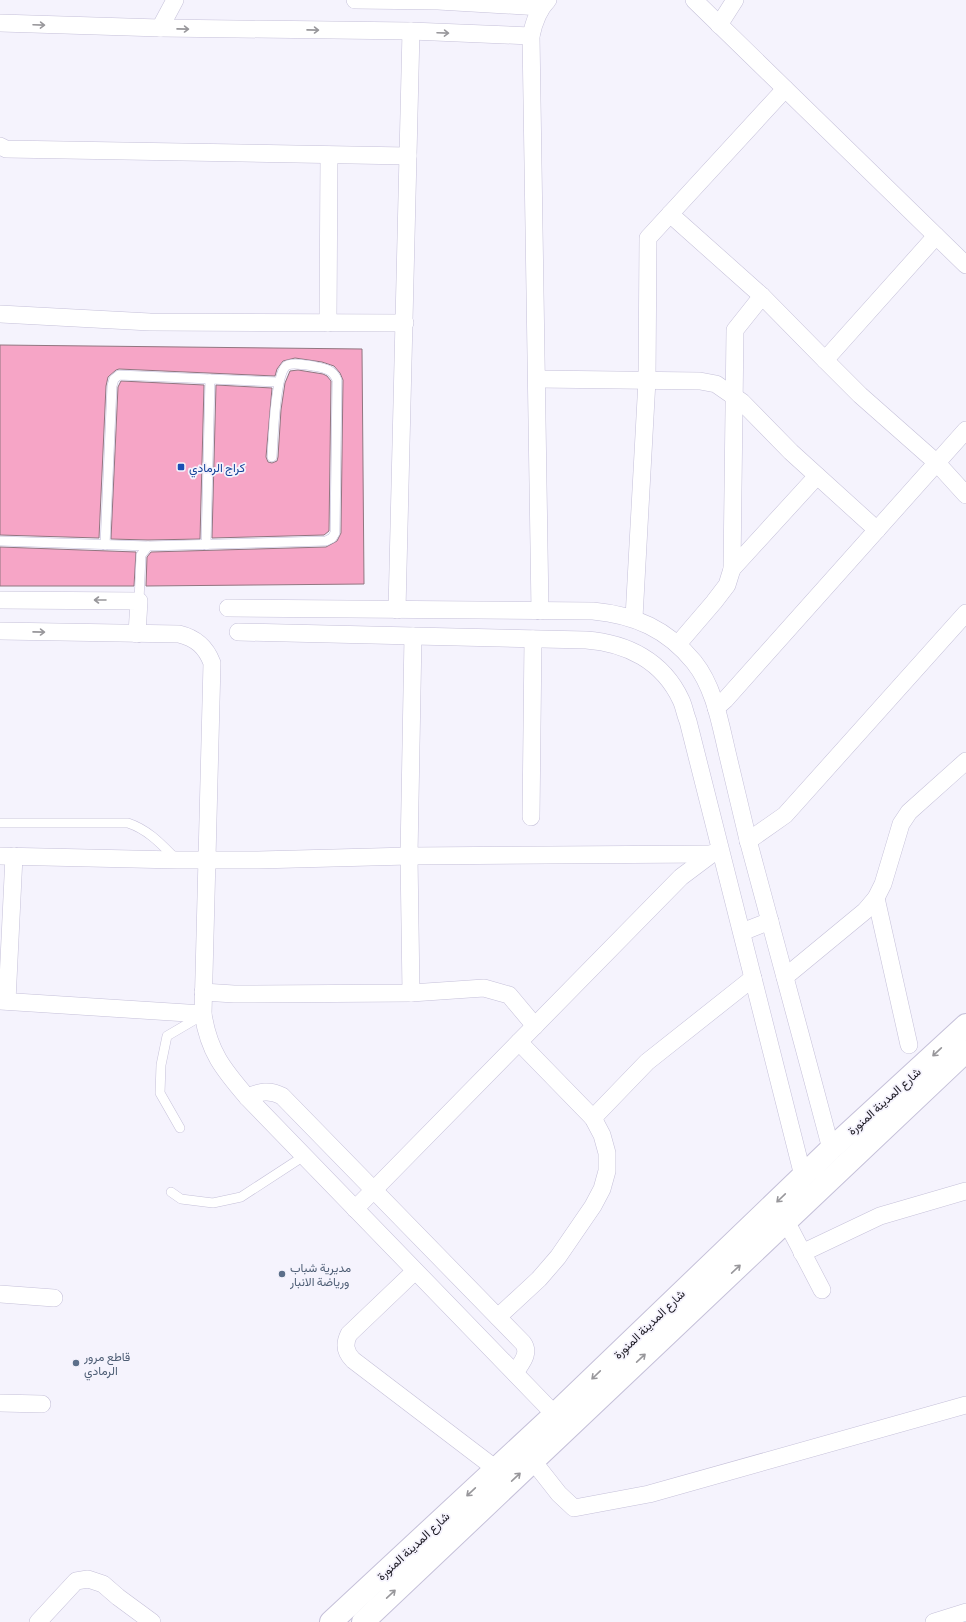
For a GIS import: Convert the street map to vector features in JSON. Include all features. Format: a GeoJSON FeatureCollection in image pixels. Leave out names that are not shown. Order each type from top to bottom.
{"type":"FeatureCollection","features":[{"type":"Feature","properties":{"kind":"main road","name":"شارع المدينة المنورة"},"geometry":{"type":"LineString","coordinates":[[331,1622],[496,1469],[561,1421],[786,1221],[966,1025]]}},
{"type":"Feature","properties":{"kind":"main road","name":"شارع المدينة المنورة"},"geometry":{"type":"LineString","coordinates":[[364,1622],[533,1461],[561,1421],[831,1149],[891,1108],[966,1050]]}},
{"type":"Feature","properties":{"kind":"street"},"geometry":{"type":"LineString","coordinates":[[160,28],[175,0]]}},
{"type":"Feature","properties":{"kind":"street"},"geometry":{"type":"LineString","coordinates":[[355,0],[544,3],[530,36],[540,611]]}},
{"type":"Feature","properties":{"kind":"street"},"geometry":{"type":"LineString","coordinates":[[694,0],[966,265]]}},
{"type":"Feature","properties":{"kind":"street"},"geometry":{"type":"LineString","coordinates":[[719,25],[735,0]]}},
{"type":"Feature","properties":{"kind":"street"},"geometry":{"type":"LineString","coordinates":[[0,23],[160,28],[411,31],[530,36]]}},
{"type":"Feature","properties":{"kind":"street"},"geometry":{"type":"LineString","coordinates":[[397,610],[411,31]]}},
{"type":"Feature","properties":{"kind":"street"},"geometry":{"type":"LineString","coordinates":[[634,618],[647,380],[648,238],[785,88]]}},
{"type":"Feature","properties":{"kind":"street"},"geometry":{"type":"LineString","coordinates":[[0,146],[6,149],[408,156]]}},
{"type":"Feature","properties":{"kind":"street"},"geometry":{"type":"LineString","coordinates":[[328,323],[329,155]]}},
{"type":"Feature","properties":{"kind":"street"},"geometry":{"type":"LineString","coordinates":[[670,214],[762,296],[860,395],[937,463],[966,495]]}},
{"type":"Feature","properties":{"kind":"street"},"geometry":{"type":"LineString","coordinates":[[825,360],[936,236]]}},
{"type":"Feature","properties":{"kind":"street"},"geometry":{"type":"LineString","coordinates":[[678,644],[727,585],[732,569],[735,330],[762,296]]}},
{"type":"Feature","properties":{"kind":"street"},"geometry":{"type":"LineString","coordinates":[[0,314],[150,322],[405,323]]}},
{"type":"Feature","properties":{"kind":"street"},"geometry":{"type":"LineString","coordinates":[[536,379],[700,381],[716,384],[742,402],[792,452],[877,530]]}},
{"type":"Feature","properties":{"kind":"street"},"geometry":{"type":"LineString","coordinates":[[716,708],[725,700],[966,430]]}},
{"type":"Feature","properties":{"kind":"street"},"geometry":{"type":"LineString","coordinates":[[732,569],[818,476]]}},
{"type":"Feature","properties":{"kind":"street"},"geometry":{"type":"LineString","coordinates":[[0,600],[139,600],[137,634]]}},
{"type":"Feature","properties":{"kind":"street"},"geometry":{"type":"LineString","coordinates":[[228,608],[614,613],[634,618],[657,629],[678,644],[694,662],[701,673],[716,708],[748,841],[786,977],[831,1149]]}},
{"type":"Feature","properties":{"kind":"street"},"geometry":{"type":"LineString","coordinates":[[748,841],[777,822],[785,814],[966,613]]}},
{"type":"Feature","properties":{"kind":"street"},"geometry":{"type":"LineString","coordinates":[[0,631],[180,634],[187,636],[201,644],[206,649],[212,662],[203,1014],[206,1029],[219,1062],[247,1097],[561,1421]]}},
{"type":"Feature","properties":{"kind":"street"},"geometry":{"type":"LineString","coordinates":[[238,632],[603,641],[620,645],[640,654],[657,667],[671,682],[682,700],[688,720],[716,851],[742,932],[803,1176]]}},
{"type":"Feature","properties":{"kind":"street"},"geometry":{"type":"LineString","coordinates":[[411,993],[409,856],[413,636]]}},
{"type":"Feature","properties":{"kind":"street"},"geometry":{"type":"LineString","coordinates":[[531,817],[533,639]]}},
{"type":"Feature","properties":{"kind":"street"},"geometry":{"type":"LineString","coordinates":[[786,977],[865,911],[876,898],[883,884],[901,824],[909,812],[966,761]]}},
{"type":"Feature","properties":{"kind":"street"},"geometry":{"type":"LineString","coordinates":[[203,1014],[3,1001],[7,856],[207,860],[716,851]]}},
{"type":"Feature","properties":{"kind":"street"},"geometry":{"type":"LineString","coordinates":[[355,1209],[681,877],[716,851]]}},
{"type":"Feature","properties":{"kind":"street"},"geometry":{"type":"LineString","coordinates":[[876,898],[909,1045]]}},
{"type":"Feature","properties":{"kind":"street"},"geometry":{"type":"LineString","coordinates":[[742,932],[770,921]]}},
{"type":"Feature","properties":{"kind":"street"},"geometry":{"type":"LineString","coordinates":[[593,1118],[630,1078],[657,1053],[753,978]]}},
{"type":"Feature","properties":{"kind":"street"},"geometry":{"type":"LineString","coordinates":[[203,992],[234,994],[411,993],[484,988],[509,995],[535,1026]]}},
{"type":"Feature","properties":{"kind":"street"},"geometry":{"type":"LineString","coordinates":[[498,1317],[539,1279],[558,1257],[593,1206],[602,1189],[607,1171],[607,1153],[602,1134],[593,1118],[519,1042]]}},
{"type":"Feature","properties":{"kind":"street"},"geometry":{"type":"LineString","coordinates":[[247,1097],[264,1091],[270,1091],[282,1096],[498,1317],[523,1343],[526,1349],[525,1356],[514,1373]]}},
{"type":"Feature","properties":{"kind":"street"},"geometry":{"type":"LineString","coordinates":[[802,1253],[880,1216],[966,1191]]}},
{"type":"Feature","properties":{"kind":"street"},"geometry":{"type":"LineString","coordinates":[[786,1221],[822,1290]]}},
{"type":"Feature","properties":{"kind":"street"},"geometry":{"type":"LineString","coordinates":[[415,1271],[349,1334],[345,1344],[347,1353],[352,1360],[496,1469]]}},
{"type":"Feature","properties":{"kind":"street"},"geometry":{"type":"LineString","coordinates":[[0,1294],[54,1298]]}},
{"type":"Feature","properties":{"kind":"street"},"geometry":{"type":"LineString","coordinates":[[0,1403],[42,1404]]}},
{"type":"Feature","properties":{"kind":"street"},"geometry":{"type":"LineString","coordinates":[[533,1461],[560,1494],[574,1508],[650,1494],[966,1405]]}},
{"type":"Feature","properties":{"kind":"street"},"geometry":{"type":"LineString","coordinates":[[38,1622],[76,1580],[88,1578],[103,1584],[118,1598],[152,1622]]}},
{"type":"Feature","properties":{"kind":"street"},"geometry":{"type":"LineString","coordinates":[[934,1622],[966,1612]]}},
{"type":"Feature","properties":{"kind":"lane"},"geometry":{"type":"LineString","coordinates":[[0,541],[148,546],[326,541],[332,538],[335,533],[337,380],[335,375],[329,369],[304,365],[288,365],[285,367],[278,382],[272,457]]}},
{"type":"Feature","properties":{"kind":"lane"},"geometry":{"type":"LineString","coordinates":[[105,545],[112,386],[114,379],[119,375],[278,382]]}},
{"type":"Feature","properties":{"kind":"lane"},"geometry":{"type":"LineString","coordinates":[[206,545],[210,379]]}},
{"type":"Feature","properties":{"kind":"lane"},"geometry":{"type":"LineString","coordinates":[[139,600],[141,555],[148,546]]}},
{"type":"Feature","properties":{"kind":"lane"},"geometry":{"type":"LineString","coordinates":[[0,823],[128,823],[138,826],[151,834],[177,860]]}},
{"type":"Feature","properties":{"kind":"lane"},"geometry":{"type":"LineString","coordinates":[[180,1128],[160,1093],[161,1065],[167,1036],[203,1014]]}},
{"type":"Feature","properties":{"kind":"lane"},"geometry":{"type":"LineString","coordinates":[[171,1192],[181,1200],[213,1203],[241,1197],[304,1156]]}},
{"type":"Feature","properties":{"kind":"building"},"geometry":{"type":"Polygon","coordinates":[[[0,345],[362,349],[364,584],[146,586],[147,557],[151,552],[326,547],[337,541],[341,533],[343,380],[340,373],[334,366],[322,362],[295,358],[283,361],[277,369],[275,376],[116,370],[108,377],[106,386],[99,538],[0,535],[0,345]]]}},
{"type":"Feature","properties":{"kind":"building"},"geometry":{"type":"Polygon","coordinates":[[[298,370],[323,374],[331,381],[329,531],[324,535],[212,538],[216,385],[272,388],[266,457],[268,462],[272,463],[277,461],[278,457],[281,410],[285,383],[290,371],[298,370]]]}},
{"type":"Feature","properties":{"kind":"building"},"geometry":{"type":"Polygon","coordinates":[[[121,381],[204,385],[200,539],[111,539],[118,387],[121,381]]]}},
{"type":"Feature","properties":{"kind":"building"},"geometry":{"type":"Polygon","coordinates":[[[0,547],[136,552],[134,586],[0,586],[0,547]]]}},
{"type":"Feature","properties":{"kind":"place","name":"كراج الرمادي"},"geometry":{"type":"Point","coordinates":[181,467]}},
{"type":"Feature","properties":{"kind":"place","name":"مديرية شباب ورياضة الانبار"},"geometry":{"type":"Point","coordinates":[282,1274]}},
{"type":"Feature","properties":{"kind":"place","name":"قاطع مرور الرمادي"},"geometry":{"type":"Point","coordinates":[76,1363]}}]}
